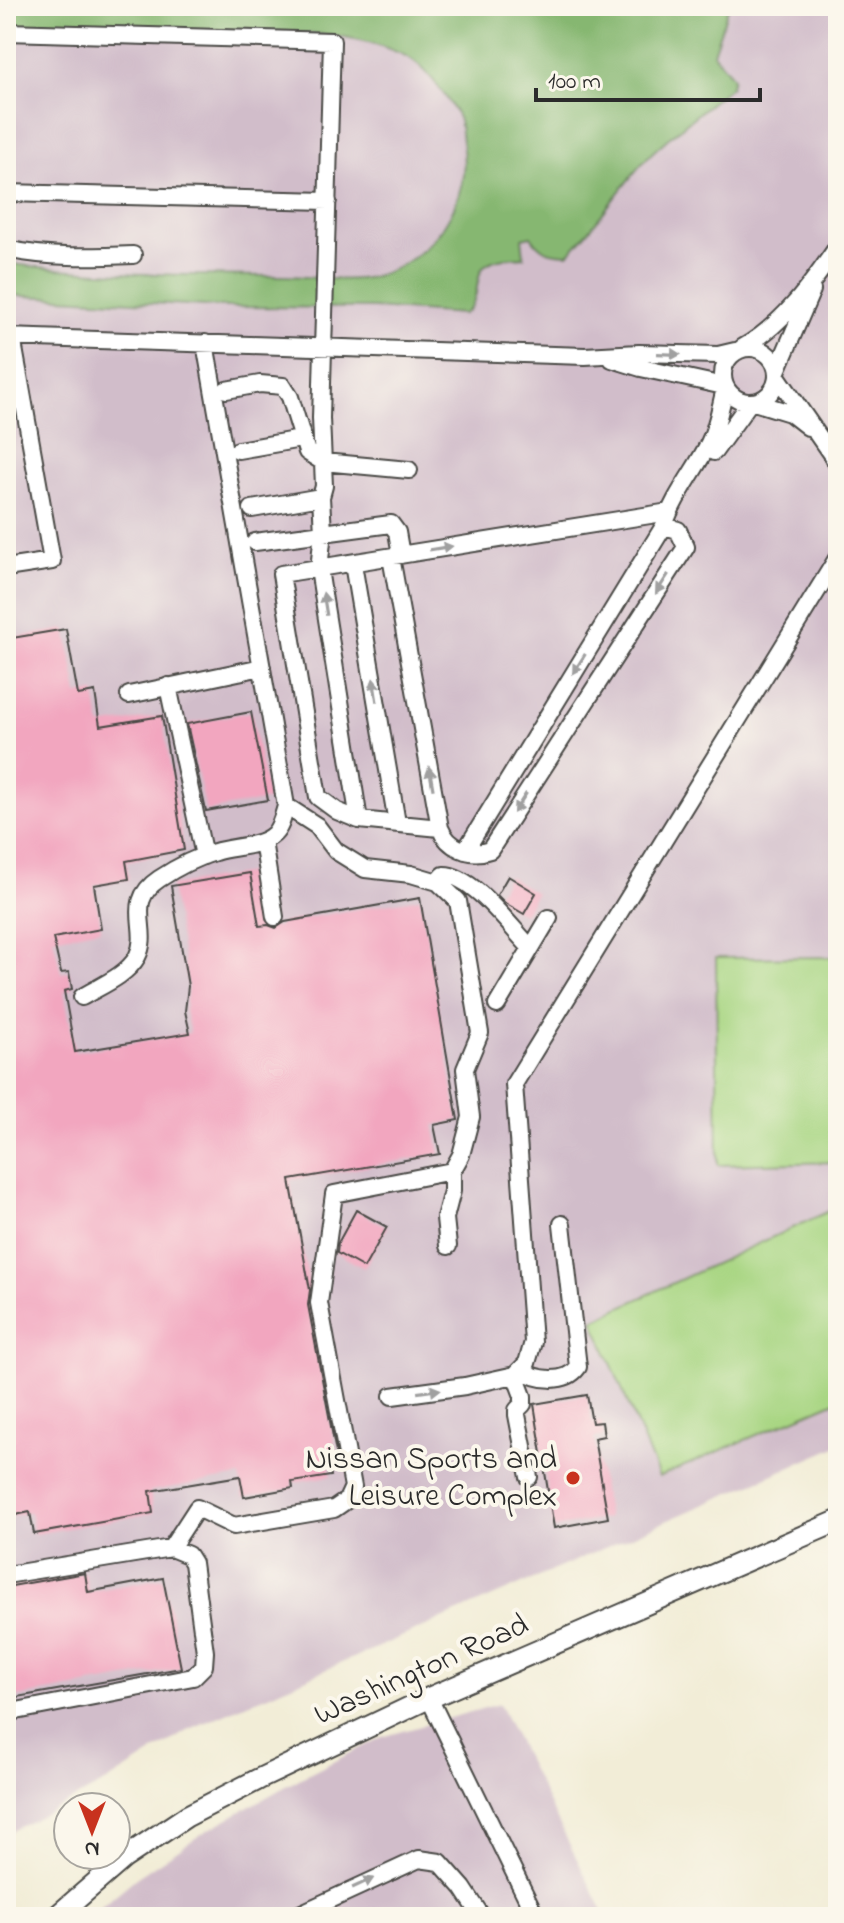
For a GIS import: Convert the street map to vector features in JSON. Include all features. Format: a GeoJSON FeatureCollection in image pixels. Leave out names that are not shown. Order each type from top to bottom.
{"type":"FeatureCollection","features":[{"type":"Feature","properties":{"kind":"main road","name":"Washington Road"},"geometry":{"type":"LineString","coordinates":[[56,1917],[124,1858],[187,1816],[429,1698],[838,1521]]}},
{"type":"Feature","properties":{"kind":"street"},"geometry":{"type":"LineString","coordinates":[[6,32],[332,41],[321,418],[323,532],[319,569],[359,820]]}},
{"type":"Feature","properties":{"kind":"street"},"geometry":{"type":"LineString","coordinates":[[6,193],[328,201]]}},
{"type":"Feature","properties":{"kind":"street"},"geometry":{"type":"LineString","coordinates":[[465,851],[708,444],[719,421],[725,388],[723,368],[727,359],[760,338],[780,319],[819,274],[838,246]]}},
{"type":"Feature","properties":{"kind":"street"},"geometry":{"type":"LineString","coordinates":[[6,249],[72,257],[133,255]]}},
{"type":"Feature","properties":{"kind":"street"},"geometry":{"type":"LineString","coordinates":[[440,828],[359,820],[337,811],[318,797],[281,574],[666,519],[676,515],[717,447],[752,402],[772,391],[819,274]]}},
{"type":"Feature","properties":{"kind":"street"},"geometry":{"type":"LineString","coordinates":[[6,568],[52,561],[9,337],[602,356],[639,353],[718,355],[739,350],[762,350],[769,355],[777,373],[838,464]]}},
{"type":"Feature","properties":{"kind":"street"},"geometry":{"type":"LineString","coordinates":[[82,997],[118,976],[137,957],[141,943],[141,898],[155,881],[186,862],[263,841],[274,834],[286,806],[205,343]]}},
{"type":"Feature","properties":{"kind":"street"},"geometry":{"type":"LineString","coordinates":[[602,356],[725,388],[730,395],[790,413],[815,433]]}},
{"type":"Feature","properties":{"kind":"street"},"geometry":{"type":"LineString","coordinates":[[226,390],[260,384],[283,386],[290,397],[307,452],[323,462],[409,470]]}},
{"type":"Feature","properties":{"kind":"street"},"geometry":{"type":"LineString","coordinates":[[238,450],[301,439]]}},
{"type":"Feature","properties":{"kind":"street"},"geometry":{"type":"LineString","coordinates":[[252,509],[321,497]]}},
{"type":"Feature","properties":{"kind":"street"},"geometry":{"type":"LineString","coordinates":[[255,542],[391,524],[397,532],[396,556],[440,828],[448,842],[465,851],[480,853],[490,850],[686,547],[678,530],[666,519]]}},
{"type":"Feature","properties":{"kind":"street"},"geometry":{"type":"LineString","coordinates":[[392,1396],[465,1386],[518,1372],[527,1363],[533,1342],[514,1084],[838,557]]}},
{"type":"Feature","properties":{"kind":"street"},"geometry":{"type":"LineString","coordinates":[[353,564],[397,823]]}},
{"type":"Feature","properties":{"kind":"street"},"geometry":{"type":"LineString","coordinates":[[129,695],[262,667]]}},
{"type":"Feature","properties":{"kind":"street"},"geometry":{"type":"LineString","coordinates":[[168,686],[204,856]]}},
{"type":"Feature","properties":{"kind":"street"},"geometry":{"type":"LineString","coordinates":[[286,806],[317,826],[336,851],[365,869],[411,874],[438,882],[458,901],[480,1033],[465,1069],[471,1117],[461,1155],[452,1171],[452,1191],[445,1218],[448,1246]]}},
{"type":"Feature","properties":{"kind":"street"},"geometry":{"type":"LineString","coordinates":[[263,841],[275,917]]}},
{"type":"Feature","properties":{"kind":"street"},"geometry":{"type":"LineString","coordinates":[[438,882],[444,875],[453,875],[468,883],[531,948]]}},
{"type":"Feature","properties":{"kind":"street"},"geometry":{"type":"LineString","coordinates":[[497,1005],[549,918]]}},
{"type":"Feature","properties":{"kind":"street"},"geometry":{"type":"LineString","coordinates":[[171,1548],[197,1508],[234,1526],[334,1509],[347,1500],[353,1487],[319,1303],[334,1194],[452,1171]]}},
{"type":"Feature","properties":{"kind":"street"},"geometry":{"type":"LineString","coordinates":[[518,1372],[537,1379],[554,1379],[572,1374],[578,1367],[562,1224]]}},
{"type":"Feature","properties":{"kind":"street"},"geometry":{"type":"LineString","coordinates":[[518,1372],[523,1404],[517,1410],[529,1477]]}},
{"type":"Feature","properties":{"kind":"street"},"geometry":{"type":"LineString","coordinates":[[6,1575],[171,1548],[188,1555],[193,1563],[205,1652],[204,1666],[193,1677],[6,1713]]}},
{"type":"Feature","properties":{"kind":"street"},"geometry":{"type":"LineString","coordinates":[[429,1698],[536,1917]]}},
{"type":"Feature","properties":{"kind":"street"},"geometry":{"type":"LineString","coordinates":[[293,1917],[419,1859],[440,1862],[463,1888],[482,1917]]}},
{"type":"Feature","properties":{"kind":"shaded area"},"geometry":{"type":"Polygon","coordinates":[[[6,6],[838,6],[838,1446],[190,1729],[90,1791],[52,1791],[52,1810],[6,1834],[6,6]]]}},
{"type":"Feature","properties":{"kind":"shaded area"},"geometry":{"type":"Polygon","coordinates":[[[499,1704],[606,1917],[89,1917],[136,1878],[209,1829],[301,1778],[382,1737],[499,1704]]]}},
{"type":"Feature","properties":{"kind":"green space"},"geometry":{"type":"Polygon","coordinates":[[[6,6],[729,6],[713,53],[733,77],[731,86],[651,154],[568,254],[546,251],[531,236],[522,238],[524,257],[505,258],[484,266],[475,298],[463,314],[373,308],[224,307],[6,295],[6,263],[145,274],[341,280],[375,276],[414,257],[444,226],[461,186],[464,164],[459,121],[445,96],[414,61],[381,46],[345,37],[304,33],[6,27],[6,6]]]}},
{"type":"Feature","properties":{"kind":"green space"},"geometry":{"type":"Polygon","coordinates":[[[838,957],[838,1162],[718,1165],[716,958],[838,957]]]}},
{"type":"Feature","properties":{"kind":"green space"},"geometry":{"type":"Polygon","coordinates":[[[829,1211],[838,1232],[838,1400],[659,1477],[593,1320],[829,1211]]]}},
{"type":"Feature","properties":{"kind":"building"},"geometry":{"type":"Polygon","coordinates":[[[66,629],[78,695],[95,692],[100,726],[162,716],[184,850],[126,861],[129,879],[94,885],[101,929],[53,938],[61,973],[69,972],[72,989],[64,991],[75,1052],[190,1033],[185,1011],[188,986],[171,886],[250,873],[259,926],[276,928],[285,922],[420,898],[458,1120],[434,1125],[440,1154],[290,1180],[310,1290],[308,1305],[337,1458],[328,1459],[331,1476],[292,1482],[293,1488],[244,1497],[240,1476],[150,1491],[153,1513],[34,1534],[30,1512],[6,1517],[6,639],[66,629]]]}},
{"type":"Feature","properties":{"kind":"building"},"geometry":{"type":"Polygon","coordinates":[[[251,712],[268,800],[206,811],[187,724],[251,712]]]}},
{"type":"Feature","properties":{"kind":"building"},"geometry":{"type":"Polygon","coordinates":[[[508,876],[536,893],[524,914],[497,895],[508,876]]]}},
{"type":"Feature","properties":{"kind":"building"},"geometry":{"type":"Polygon","coordinates":[[[356,1210],[387,1227],[364,1268],[337,1253],[338,1243],[356,1210]]]}},
{"type":"Feature","properties":{"kind":"building","name":"Nissan Sports and Leisure Complex"},"geometry":{"type":"Polygon","coordinates":[[[587,1395],[592,1423],[602,1422],[604,1436],[594,1438],[608,1518],[554,1528],[534,1404],[587,1395]]]}},
{"type":"Feature","properties":{"kind":"building"},"geometry":{"type":"Polygon","coordinates":[[[85,1573],[88,1592],[163,1578],[181,1668],[6,1699],[6,1587],[85,1573]]]}},
{"type":"Feature","properties":{"kind":"place","name":"Nissan Sports and Leisure Complex"},"geometry":{"type":"Point","coordinates":[573,1478]}}]}
